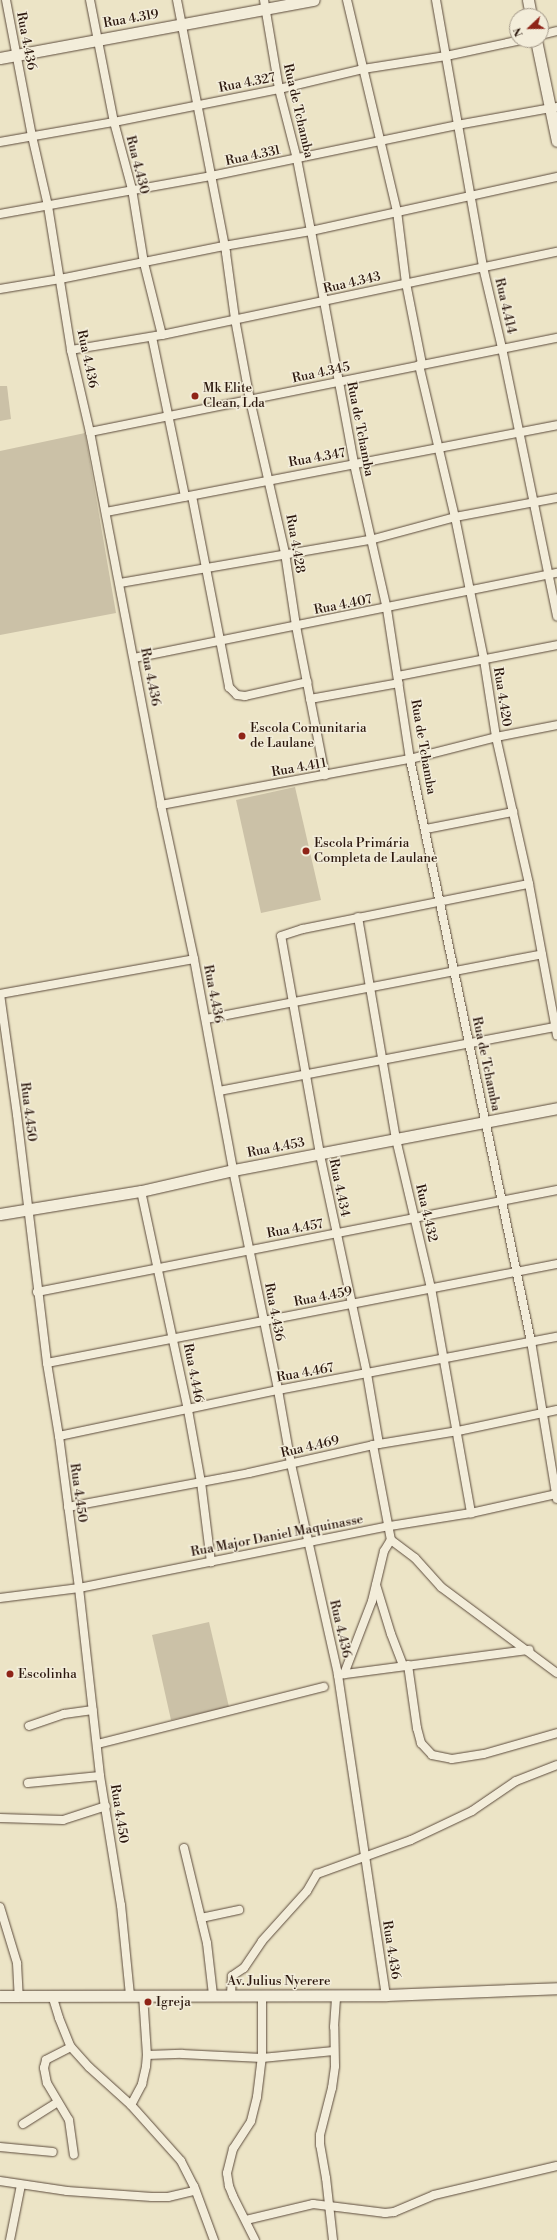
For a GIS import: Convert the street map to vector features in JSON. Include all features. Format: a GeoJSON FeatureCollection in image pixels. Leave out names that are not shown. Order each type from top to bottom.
{"type":"FeatureCollection","features":[{"type":"Feature","properties":{"kind":"street","name":"Rua 4.436"},"geometry":{"type":"LineString","coordinates":[[6,0],[32,136],[48,206],[71,350],[90,432],[106,512],[161,805],[206,1019],[233,1170],[278,1390],[291,1464],[308,1542],[341,1675],[365,1857],[386,1995]]}},
{"type":"Feature","properties":{"kind":"street","name":"Rua 4.430"},"geometry":{"type":"LineString","coordinates":[[90,0],[114,122],[132,189],[144,263],[162,335]]}},
{"type":"Feature","properties":{"kind":"street","name":"Rua 4.428"},"geometry":{"type":"LineString","coordinates":[[177,0],[196,105],[212,176],[235,319],[250,400],[270,479],[285,553],[296,626],[325,776]]}},
{"type":"Feature","properties":{"kind":"street","name":"Rua 4.319"},"geometry":{"type":"LineString","coordinates":[[0,58],[181,24],[265,5],[314,0]]}},
{"type":"Feature","properties":{"kind":"street","name":"Rua 4.420"},"geometry":{"type":"LineString","coordinates":[[347,0],[397,211],[406,283],[420,365],[470,590],[484,660],[496,737],[528,884],[556,1031]]}},
{"type":"Feature","properties":{"kind":"street","name":"Rua 4.414"},"geometry":{"type":"LineString","coordinates":[[436,0],[483,267],[502,348],[534,503],[553,574],[557,616]]}},
{"type":"Feature","properties":{"kind":"street","name":"Rua de Tchamba"},"geometry":{"type":"LineString","coordinates":[[265,5],[279,89],[297,159],[354,464],[370,540],[387,609],[399,679],[410,759],[441,900],[469,1042],[504,1200],[531,1341],[557,1496]]}},
{"type":"Feature","properties":{"kind":"street","name":"Rua 4.327"},"geometry":{"type":"LineString","coordinates":[[0,142],[114,122],[279,89],[363,69],[446,56],[509,43]]}},
{"type":"Feature","properties":{"kind":"street"},"geometry":{"type":"LineString","coordinates":[[538,48],[554,108],[557,141]]}},
{"type":"Feature","properties":{"kind":"street","name":"Rua 4.331"},"geometry":{"type":"LineString","coordinates":[[0,214],[132,189],[212,176],[457,125],[554,108]]}},
{"type":"Feature","properties":{"kind":"street"},"geometry":{"type":"LineString","coordinates":[[0,289],[144,263],[224,246],[311,232],[397,211],[470,198],[557,177]]}},
{"type":"Feature","properties":{"kind":"street","name":"Rua 4.343"},"geometry":{"type":"LineString","coordinates":[[71,350],[162,335],[557,252]]}},
{"type":"Feature","properties":{"kind":"street"},"geometry":{"type":"LineString","coordinates":[[152,337],[167,416],[206,567],[229,687],[237,695],[245,696],[307,682]]}},
{"type":"Feature","properties":{"kind":"street","name":"Rua 4.345"},"geometry":{"type":"LineString","coordinates":[[90,432],[557,338]]}},
{"type":"Feature","properties":{"kind":"street","name":"Rua 4.347"},"geometry":{"type":"LineString","coordinates":[[106,512],[189,497],[270,479],[557,425]]}},
{"type":"Feature","properties":{"kind":"street"},"geometry":{"type":"LineString","coordinates":[[120,583],[285,553],[370,540],[455,517],[557,498]]}},
{"type":"Feature","properties":{"kind":"street","name":"Rua 4.407"},"geometry":{"type":"LineString","coordinates":[[134,658],[387,609],[470,590],[553,574]]}},
{"type":"Feature","properties":{"kind":"street"},"geometry":{"type":"LineString","coordinates":[[310,699],[557,645]]}},
{"type":"Feature","properties":{"kind":"street","name":"Rua 4.411"},"geometry":{"type":"LineString","coordinates":[[161,805],[325,776],[410,759],[496,737],[557,725]]}},
{"type":"Feature","properties":{"kind":"street"},"geometry":{"type":"LineString","coordinates":[[426,829],[513,812]]}},
{"type":"Feature","properties":{"kind":"street"},"geometry":{"type":"LineString","coordinates":[[358,917],[528,884]]}},
{"type":"Feature","properties":{"kind":"street","name":"Rua 4.434"},"geometry":{"type":"LineString","coordinates":[[358,917],[303,929],[281,936],[320,1154],[367,1374],[376,1445],[391,1540]]}},
{"type":"Feature","properties":{"kind":"street","name":"Rua 4.432"},"geometry":{"type":"LineString","coordinates":[[358,917],[396,1139],[431,1288],[458,1431],[471,1513]]}},
{"type":"Feature","properties":{"kind":"street"},"geometry":{"type":"LineString","coordinates":[[206,1019],[542,954]]}},
{"type":"Feature","properties":{"kind":"street"},"geometry":{"type":"LineString","coordinates":[[0,994],[194,959]]}},
{"type":"Feature","properties":{"kind":"street","name":"Rua 4.450"},"geometry":{"type":"LineString","coordinates":[[0,994],[17,1115],[27,1211],[46,1363],[59,1436],[79,1588],[98,1744],[100,1776],[121,1905],[130,1996]]}},
{"type":"Feature","properties":{"kind":"street"},"geometry":{"type":"LineString","coordinates":[[219,1091],[469,1042],[556,1031]]}},
{"type":"Feature","properties":{"kind":"street","name":"Rua 4.453"},"geometry":{"type":"LineString","coordinates":[[0,1214],[27,1211],[141,1191],[233,1170],[557,1108]]}},
{"type":"Feature","properties":{"kind":"street","name":"Rua 4.457"},"geometry":{"type":"LineString","coordinates":[[37,1292],[557,1190]]}},
{"type":"Feature","properties":{"kind":"street","name":"Rua 4.446"},"geometry":{"type":"LineString","coordinates":[[141,1191],[188,1410],[201,1482],[211,1562]]}},
{"type":"Feature","properties":{"kind":"street","name":"Rua 4.459"},"geometry":{"type":"LineString","coordinates":[[46,1363],[174,1340],[351,1303],[557,1264]]}},
{"type":"Feature","properties":{"kind":"street","name":"Rua 4.467"},"geometry":{"type":"LineString","coordinates":[[59,1436],[278,1390],[557,1337]]}},
{"type":"Feature","properties":{"kind":"street","name":"Rua 4.469"},"geometry":{"type":"LineString","coordinates":[[68,1507],[201,1482],[376,1445],[458,1431],[557,1410]]}},
{"type":"Feature","properties":{"kind":"street","name":"Rua Major Daniel Maquinasse"},"geometry":{"type":"LineString","coordinates":[[0,1598],[79,1588],[390,1526],[471,1513],[557,1496]]}},
{"type":"Feature","properties":{"kind":"street"},"geometry":{"type":"LineString","coordinates":[[341,1675],[365,1622],[384,1551],[391,1540],[415,1558],[441,1587],[529,1650],[557,1673]]}},
{"type":"Feature","properties":{"kind":"street"},"geometry":{"type":"LineString","coordinates":[[376,1585],[391,1634],[406,1665],[421,1743],[432,1755],[452,1759],[484,1754],[557,1733]]}},
{"type":"Feature","properties":{"kind":"street"},"geometry":{"type":"LineString","coordinates":[[341,1675],[406,1665],[529,1650]]}},
{"type":"Feature","properties":{"kind":"street"},"geometry":{"type":"LineString","coordinates":[[98,1744],[324,1688]]}},
{"type":"Feature","properties":{"kind":"street"},"geometry":{"type":"LineString","coordinates":[[29,1726],[64,1714],[94,1710]]}},
{"type":"Feature","properties":{"kind":"street"},"geometry":{"type":"LineString","coordinates":[[231,1995],[232,1976],[244,1968],[262,1941],[307,1890],[317,1874],[365,1857],[431,1830],[483,1805],[516,1781],[557,1765]]}},
{"type":"Feature","properties":{"kind":"street"},"geometry":{"type":"LineString","coordinates":[[28,1783],[100,1776]]}},
{"type":"Feature","properties":{"kind":"street"},"geometry":{"type":"LineString","coordinates":[[0,1818],[63,1820],[106,1806]]}},
{"type":"Feature","properties":{"kind":"street"},"geometry":{"type":"LineString","coordinates":[[184,1848],[201,1918],[210,1964],[213,1995]]}},
{"type":"Feature","properties":{"kind":"street"},"geometry":{"type":"LineString","coordinates":[[0,1907],[17,1963],[19,1996]]}},
{"type":"Feature","properties":{"kind":"street"},"geometry":{"type":"LineString","coordinates":[[201,1918],[239,1910]]}},
{"type":"Feature","properties":{"kind":"street","name":"Av. Julius Nyerere"},"geometry":{"type":"LineString","coordinates":[[0,1996],[386,1995],[557,1988]]}},
{"type":"Feature","properties":{"kind":"street"},"geometry":{"type":"LineString","coordinates":[[52,1995],[59,2018],[71,2047],[89,2067],[131,2105],[182,2161],[214,2240]]}},
{"type":"Feature","properties":{"kind":"street"},"geometry":{"type":"LineString","coordinates":[[255,2240],[229,2186],[227,2173],[232,2148],[251,2121],[254,2112],[262,2058],[262,1995]]}},
{"type":"Feature","properties":{"kind":"street"},"geometry":{"type":"LineString","coordinates":[[333,2240],[320,2135],[332,2088],[336,1995]]}},
{"type":"Feature","properties":{"kind":"street"},"geometry":{"type":"LineString","coordinates":[[131,2105],[142,2084],[147,2055],[143,1996]]}},
{"type":"Feature","properties":{"kind":"street"},"geometry":{"type":"LineString","coordinates":[[71,2047],[52,2056],[44,2063],[47,2083],[69,2120],[74,2155]]}},
{"type":"Feature","properties":{"kind":"street"},"geometry":{"type":"LineString","coordinates":[[147,2055],[182,2054],[262,2058],[334,2051]]}},
{"type":"Feature","properties":{"kind":"street"},"geometry":{"type":"LineString","coordinates":[[23,2124],[58,2102]]}},
{"type":"Feature","properties":{"kind":"street"},"geometry":{"type":"LineString","coordinates":[[0,2147],[53,2152]]}},
{"type":"Feature","properties":{"kind":"street"},"geometry":{"type":"LineString","coordinates":[[246,2220],[313,2204],[385,2213],[394,2212],[434,2195],[557,2166]]}},
{"type":"Feature","properties":{"kind":"street"},"geometry":{"type":"LineString","coordinates":[[0,2181],[67,2191],[152,2197],[168,2197],[195,2191]]}},
{"type":"Feature","properties":{"kind":"street"},"geometry":{"type":"LineString","coordinates":[[10,2240],[21,2185]]}},
{"type":"Feature","properties":{"kind":"shaded area"},"geometry":{"type":"Polygon","coordinates":[[[0,386],[7,386],[11,419],[0,421],[0,386]]]}},
{"type":"Feature","properties":{"kind":"shaded area"},"geometry":{"type":"Polygon","coordinates":[[[85,433],[116,613],[0,635],[0,451],[85,433]]]}},
{"type":"Feature","properties":{"kind":"shaded area"},"geometry":{"type":"Polygon","coordinates":[[[295,787],[321,900],[261,913],[236,800],[295,787]]]}},
{"type":"Feature","properties":{"kind":"shaded area"},"geometry":{"type":"Polygon","coordinates":[[[209,1622],[229,1707],[171,1720],[152,1635],[209,1622]]]}},
{"type":"Feature","properties":{"kind":"place","name":"Mk Elite Clean, Lda"},"geometry":{"type":"Point","coordinates":[195,396]}},
{"type":"Feature","properties":{"kind":"place","name":"Escola Comunitaria de Laulane"},"geometry":{"type":"Point","coordinates":[242,736]}},
{"type":"Feature","properties":{"kind":"place","name":"Escola Primária Completa de Laulane"},"geometry":{"type":"Point","coordinates":[306,851]}},
{"type":"Feature","properties":{"kind":"place","name":"Escolinha"},"geometry":{"type":"Point","coordinates":[10,1674]}},
{"type":"Feature","properties":{"kind":"place","name":"Igreja"},"geometry":{"type":"Point","coordinates":[148,2002]}}]}
